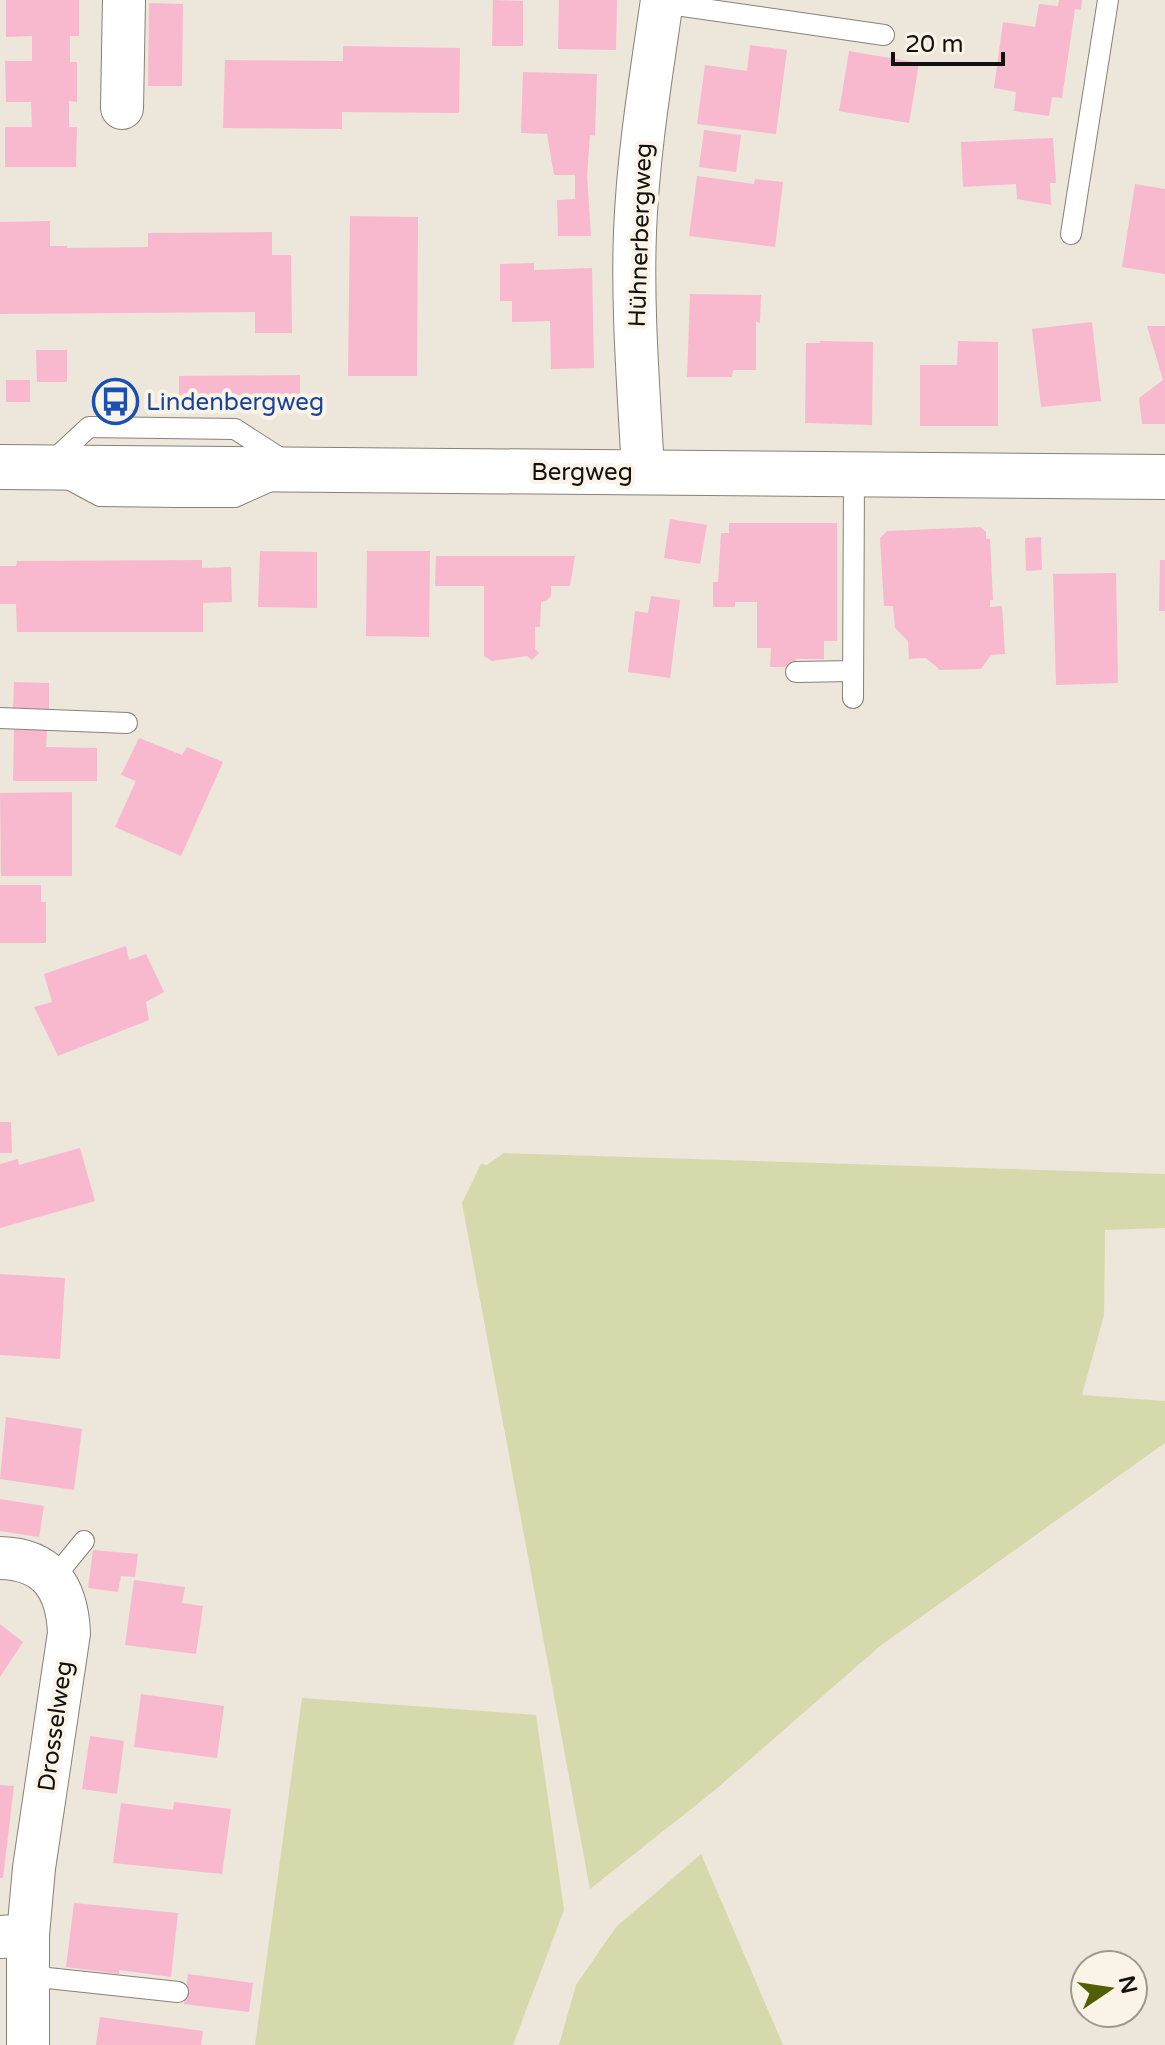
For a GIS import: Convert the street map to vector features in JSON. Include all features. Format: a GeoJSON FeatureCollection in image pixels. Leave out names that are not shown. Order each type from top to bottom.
{"type":"FeatureCollection","features":[{"type":"Feature","properties":{"kind":"street"},"geometry":{"type":"LineString","coordinates":[[122,108],[124,0]]}},
{"type":"Feature","properties":{"kind":"street","name":"Hühnerbergweg"},"geometry":{"type":"LineString","coordinates":[[643,472],[634,300],[635,232],[639,172],[662,1]]}},
{"type":"Feature","properties":{"kind":"street","name":"Bergweg"},"geometry":{"type":"LineString","coordinates":[[0,467],[1165,477]]}},
{"type":"Feature","properties":{"kind":"street"},"geometry":{"type":"LineString","coordinates":[[0,1558],[20,1559],[38,1567],[53,1579]]}},
{"type":"Feature","properties":{"kind":"street","name":"Drosselweg"},"geometry":{"type":"LineString","coordinates":[[28,2045],[29,1976],[14,1936],[34,1868],[69,1633],[68,1610],[53,1579]]}},
{"type":"Feature","properties":{"kind":"lane"},"geometry":{"type":"LineString","coordinates":[[1071,234],[1108,0]]}},
{"type":"Feature","properties":{"kind":"lane"},"geometry":{"type":"LineString","coordinates":[[662,1],[884,35]]}},
{"type":"Feature","properties":{"kind":"lane"},"geometry":{"type":"LineString","coordinates":[[853,698],[854,474]]}},
{"type":"Feature","properties":{"kind":"lane"},"geometry":{"type":"LineString","coordinates":[[796,672],[852,671]]}},
{"type":"Feature","properties":{"kind":"lane"},"geometry":{"type":"LineString","coordinates":[[0,718],[127,723]]}},
{"type":"Feature","properties":{"kind":"lane"},"geometry":{"type":"LineString","coordinates":[[53,1579],[84,1541]]}},
{"type":"Feature","properties":{"kind":"lane"},"geometry":{"type":"LineString","coordinates":[[29,1976],[178,1992]]}},
{"type":"Feature","properties":{"kind":"green space"},"geometry":{"type":"Polygon","coordinates":[[[504,1153],[1165,1174],[1165,1228],[1105,1230],[1104,1315],[1082,1395],[1165,1401],[1165,1443],[880,1646],[715,1790],[590,1889],[462,1203],[481,1164],[487,1165],[504,1153]]]}},
{"type":"Feature","properties":{"kind":"green space"},"geometry":{"type":"Polygon","coordinates":[[[302,1698],[536,1715],[564,1910],[513,2045],[255,2045],[302,1698]]]}},
{"type":"Feature","properties":{"kind":"green space"},"geometry":{"type":"Polygon","coordinates":[[[701,1854],[783,2045],[559,2045],[576,1985],[616,1927],[701,1854]]]}},
{"type":"Feature","properties":{"kind":"building"},"geometry":{"type":"Polygon","coordinates":[[[6,0],[79,0],[79,36],[70,36],[70,62],[77,62],[77,102],[69,101],[69,127],[77,127],[76,167],[5,167],[5,127],[32,127],[31,102],[6,102],[5,61],[32,61],[32,36],[6,37],[6,0]]]}},
{"type":"Feature","properties":{"kind":"building"},"geometry":{"type":"Polygon","coordinates":[[[493,0],[523,1],[523,46],[492,46],[493,0]]]}},
{"type":"Feature","properties":{"kind":"building"},"geometry":{"type":"Polygon","coordinates":[[[559,0],[617,0],[616,50],[558,49],[559,0]]]}},
{"type":"Feature","properties":{"kind":"building"},"geometry":{"type":"Polygon","coordinates":[[[1059,0],[1082,0],[1081,10],[1075,9],[1062,98],[1052,97],[1049,116],[1014,111],[1016,92],[994,88],[1003,22],[1035,27],[1039,4],[1058,6],[1059,0]]]}},
{"type":"Feature","properties":{"kind":"building"},"geometry":{"type":"Polygon","coordinates":[[[149,3],[183,4],[182,86],[148,86],[149,3]]]}},
{"type":"Feature","properties":{"kind":"building"},"geometry":{"type":"Polygon","coordinates":[[[750,45],[787,50],[776,134],[697,124],[705,65],[747,71],[750,45]]]}},
{"type":"Feature","properties":{"kind":"building"},"geometry":{"type":"Polygon","coordinates":[[[343,46],[460,48],[459,113],[342,112],[342,129],[223,128],[225,60],[343,61],[343,46]]]}},
{"type":"Feature","properties":{"kind":"building"},"geometry":{"type":"Polygon","coordinates":[[[849,51],[919,63],[909,123],[839,111],[849,51]]]}},
{"type":"Feature","properties":{"kind":"building"},"geometry":{"type":"Polygon","coordinates":[[[523,72],[597,74],[595,136],[590,135],[587,176],[591,236],[558,236],[557,200],[575,199],[575,175],[554,175],[547,134],[521,133],[523,72]]]}},
{"type":"Feature","properties":{"kind":"building"},"geometry":{"type":"Polygon","coordinates":[[[704,130],[741,135],[736,172],[699,167],[704,130]]]}},
{"type":"Feature","properties":{"kind":"building"},"geometry":{"type":"Polygon","coordinates":[[[1053,138],[1056,183],[1050,183],[1051,205],[1017,199],[1016,184],[963,187],[961,142],[1053,138]]]}},
{"type":"Feature","properties":{"kind":"building"},"geometry":{"type":"Polygon","coordinates":[[[697,176],[754,184],[755,179],[783,182],[775,247],[689,236],[697,176]]]}},
{"type":"Feature","properties":{"kind":"building"},"geometry":{"type":"Polygon","coordinates":[[[1135,184],[1165,189],[1165,274],[1122,267],[1135,184]]]}},
{"type":"Feature","properties":{"kind":"building"},"geometry":{"type":"Polygon","coordinates":[[[350,216],[418,217],[417,376],[348,376],[350,216]]]}},
{"type":"Feature","properties":{"kind":"building"},"geometry":{"type":"Polygon","coordinates":[[[50,221],[50,246],[67,248],[148,247],[148,233],[272,232],[272,255],[291,255],[292,333],[255,333],[255,312],[0,314],[0,222],[50,221]]]}},
{"type":"Feature","properties":{"kind":"building"},"geometry":{"type":"Polygon","coordinates":[[[534,263],[534,270],[592,268],[594,368],[551,369],[550,321],[512,322],[512,301],[500,301],[500,264],[534,263]]]}},
{"type":"Feature","properties":{"kind":"building"},"geometry":{"type":"Polygon","coordinates":[[[690,294],[761,295],[760,323],[756,322],[756,370],[733,370],[732,377],[687,377],[690,294]]]}},
{"type":"Feature","properties":{"kind":"building"},"geometry":{"type":"Polygon","coordinates":[[[1092,322],[1101,401],[1041,407],[1032,329],[1092,322]]]}},
{"type":"Feature","properties":{"kind":"building"},"geometry":{"type":"Polygon","coordinates":[[[1147,326],[1165,326],[1165,424],[1142,424],[1139,398],[1163,380],[1147,326]]]}},
{"type":"Feature","properties":{"kind":"building"},"geometry":{"type":"Polygon","coordinates":[[[958,341],[998,342],[998,426],[920,426],[920,365],[957,365],[958,341]]]}},
{"type":"Feature","properties":{"kind":"building"},"geometry":{"type":"Polygon","coordinates":[[[873,342],[872,425],[805,423],[806,343],[873,342]]]}},
{"type":"Feature","properties":{"kind":"building"},"geometry":{"type":"Polygon","coordinates":[[[36,350],[67,350],[67,382],[37,382],[36,350]]]}},
{"type":"Feature","properties":{"kind":"building"},"geometry":{"type":"Polygon","coordinates":[[[300,375],[300,404],[179,405],[179,376],[300,375]]]}},
{"type":"Feature","properties":{"kind":"building"},"geometry":{"type":"Polygon","coordinates":[[[6,380],[30,380],[30,402],[6,402],[6,380]]]}},
{"type":"Feature","properties":{"kind":"building"},"geometry":{"type":"Polygon","coordinates":[[[670,519],[707,525],[700,564],[664,558],[670,519]]]}},
{"type":"Feature","properties":{"kind":"building"},"geometry":{"type":"Polygon","coordinates":[[[729,523],[837,523],[837,641],[824,641],[824,659],[796,659],[796,667],[770,667],[771,648],[757,648],[757,602],[735,602],[735,607],[713,607],[713,582],[718,582],[721,533],[729,533],[729,523]]]}},
{"type":"Feature","properties":{"kind":"building"},"geometry":{"type":"Polygon","coordinates":[[[980,527],[986,532],[986,539],[990,539],[993,600],[990,600],[990,607],[1002,606],[1005,654],[991,655],[981,669],[940,670],[926,658],[909,659],[908,641],[895,628],[893,606],[884,606],[880,538],[887,531],[980,527]]]}},
{"type":"Feature","properties":{"kind":"building"},"geometry":{"type":"Polygon","coordinates":[[[1041,537],[1042,570],[1026,571],[1025,538],[1041,537]]]}},
{"type":"Feature","properties":{"kind":"building"},"geometry":{"type":"Polygon","coordinates":[[[260,551],[317,552],[317,608],[258,607],[260,551]]]}},
{"type":"Feature","properties":{"kind":"building"},"geometry":{"type":"Polygon","coordinates":[[[367,551],[430,551],[429,637],[366,636],[367,551]]]}},
{"type":"Feature","properties":{"kind":"building"},"geometry":{"type":"Polygon","coordinates":[[[436,556],[575,556],[570,586],[551,586],[551,596],[541,602],[540,627],[535,627],[535,649],[539,653],[532,660],[527,656],[492,661],[484,656],[484,586],[435,586],[436,556]]]}},
{"type":"Feature","properties":{"kind":"building"},"geometry":{"type":"Polygon","coordinates":[[[202,560],[202,568],[231,567],[232,602],[203,603],[203,632],[17,632],[16,604],[0,604],[0,566],[16,566],[17,561],[202,560]]]}},
{"type":"Feature","properties":{"kind":"building"},"geometry":{"type":"Polygon","coordinates":[[[1160,560],[1165,560],[1165,611],[1159,611],[1160,560]]]}},
{"type":"Feature","properties":{"kind":"building"},"geometry":{"type":"Polygon","coordinates":[[[1116,573],[1118,683],[1056,685],[1053,574],[1116,573]]]}},
{"type":"Feature","properties":{"kind":"building"},"geometry":{"type":"Polygon","coordinates":[[[651,596],[680,600],[670,678],[628,672],[635,611],[648,613],[651,596]]]}},
{"type":"Feature","properties":{"kind":"building"},"geometry":{"type":"Polygon","coordinates":[[[14,682],[49,683],[49,711],[13,710],[14,682]]]}},
{"type":"Feature","properties":{"kind":"building"},"geometry":{"type":"Polygon","coordinates":[[[14,730],[47,730],[46,747],[97,748],[97,781],[13,781],[14,730]]]}},
{"type":"Feature","properties":{"kind":"building"},"geometry":{"type":"Polygon","coordinates":[[[139,738],[182,755],[187,747],[223,762],[181,856],[115,827],[136,781],[121,775],[139,738]]]}},
{"type":"Feature","properties":{"kind":"building"},"geometry":{"type":"Polygon","coordinates":[[[72,792],[72,876],[1,876],[0,793],[72,792]]]}},
{"type":"Feature","properties":{"kind":"building"},"geometry":{"type":"Polygon","coordinates":[[[0,885],[41,885],[41,902],[46,902],[46,943],[0,943],[0,885]]]}},
{"type":"Feature","properties":{"kind":"building"},"geometry":{"type":"Polygon","coordinates":[[[126,946],[129,960],[146,954],[164,992],[146,1002],[149,1020],[58,1056],[34,1007],[52,1002],[44,974],[126,946]]]}},
{"type":"Feature","properties":{"kind":"building"},"geometry":{"type":"Polygon","coordinates":[[[0,1122],[11,1122],[12,1153],[0,1153],[0,1122]]]}},
{"type":"Feature","properties":{"kind":"building"},"geometry":{"type":"Polygon","coordinates":[[[80,1148],[95,1201],[0,1228],[0,1164],[18,1159],[19,1165],[80,1148]]]}},
{"type":"Feature","properties":{"kind":"building"},"geometry":{"type":"Polygon","coordinates":[[[0,1274],[65,1278],[60,1359],[0,1355],[0,1274]]]}},
{"type":"Feature","properties":{"kind":"building"},"geometry":{"type":"Polygon","coordinates":[[[6,1417],[82,1429],[74,1490],[0,1479],[6,1417]]]}},
{"type":"Feature","properties":{"kind":"building"},"geometry":{"type":"Polygon","coordinates":[[[0,1499],[44,1506],[39,1537],[0,1531],[0,1499]]]}},
{"type":"Feature","properties":{"kind":"building"},"geometry":{"type":"Polygon","coordinates":[[[93,1550],[138,1554],[135,1577],[121,1576],[118,1592],[88,1588],[93,1550]]]}},
{"type":"Feature","properties":{"kind":"building"},"geometry":{"type":"Polygon","coordinates":[[[134,1580],[185,1587],[182,1603],[203,1606],[196,1654],[125,1645],[134,1580]]]}},
{"type":"Feature","properties":{"kind":"building"},"geometry":{"type":"Polygon","coordinates":[[[0,1624],[23,1642],[0,1677],[0,1624]]]}},
{"type":"Feature","properties":{"kind":"building"},"geometry":{"type":"Polygon","coordinates":[[[141,1694],[224,1706],[217,1758],[134,1747],[141,1694]]]}},
{"type":"Feature","properties":{"kind":"building"},"geometry":{"type":"Polygon","coordinates":[[[90,1736],[124,1741],[117,1794],[82,1789],[90,1736]]]}},
{"type":"Feature","properties":{"kind":"building"},"geometry":{"type":"Polygon","coordinates":[[[0,1785],[14,1786],[3,1878],[0,1878],[0,1785]]]}},
{"type":"Feature","properties":{"kind":"building"},"geometry":{"type":"Polygon","coordinates":[[[174,1802],[231,1809],[222,1874],[113,1863],[121,1803],[173,1810],[174,1802]]]}},
{"type":"Feature","properties":{"kind":"building"},"geometry":{"type":"Polygon","coordinates":[[[74,1903],[178,1913],[171,1977],[66,1967],[74,1903]]]}},
{"type":"Feature","properties":{"kind":"building"},"geometry":{"type":"Polygon","coordinates":[[[188,1974],[253,1983],[249,2012],[184,2004],[188,1974]]]}},
{"type":"Feature","properties":{"kind":"building"},"geometry":{"type":"Polygon","coordinates":[[[100,2017],[203,2031],[201,2045],[96,2045],[100,2017]]]}},
{"type":"Feature","properties":{"kind":"place","name":"Lindenbergweg"},"geometry":{"type":"Point","coordinates":[115,402]}}]}
